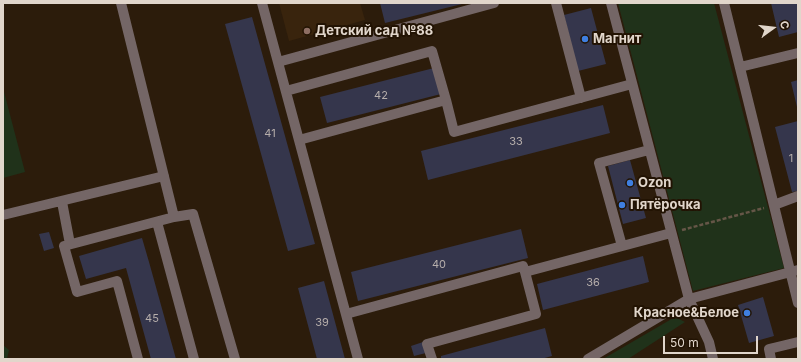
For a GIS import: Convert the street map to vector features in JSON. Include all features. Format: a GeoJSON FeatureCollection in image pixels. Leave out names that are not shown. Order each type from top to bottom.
{"type":"FeatureCollection","features":[{"type":"Feature","properties":{"kind":"street"},"geometry":{"type":"LineString","coordinates":[[121,3],[174,217]]}},
{"type":"Feature","properties":{"kind":"street"},"geometry":{"type":"LineString","coordinates":[[262,3],[358,359]]}},
{"type":"Feature","properties":{"kind":"street"},"geometry":{"type":"LineString","coordinates":[[278,62],[494,3]]}},
{"type":"Feature","properties":{"kind":"street"},"geometry":{"type":"LineString","coordinates":[[556,3],[581,98]]}},
{"type":"Feature","properties":{"kind":"street"},"geometry":{"type":"LineString","coordinates":[[611,3],[688,299],[709,342],[713,359]]}},
{"type":"Feature","properties":{"kind":"street"},"geometry":{"type":"LineString","coordinates":[[724,3],[774,205],[794,271],[798,303]]}},
{"type":"Feature","properties":{"kind":"street"},"geometry":{"type":"LineString","coordinates":[[286,91],[432,51],[454,132],[632,84]]}},
{"type":"Feature","properties":{"kind":"street"},"geometry":{"type":"LineString","coordinates":[[740,67],[798,52]]}},
{"type":"Feature","properties":{"kind":"street"},"geometry":{"type":"LineString","coordinates":[[299,140],[446,100]]}},
{"type":"Feature","properties":{"kind":"street"},"geometry":{"type":"LineString","coordinates":[[622,246],[599,163],[649,150]]}},
{"type":"Feature","properties":{"kind":"street"},"geometry":{"type":"LineString","coordinates":[[3,215],[62,202],[164,176]]}},
{"type":"Feature","properties":{"kind":"street"},"geometry":{"type":"LineString","coordinates":[[774,205],[798,196]]}},
{"type":"Feature","properties":{"kind":"street"},"geometry":{"type":"LineString","coordinates":[[62,202],[70,244]]}},
{"type":"Feature","properties":{"kind":"street"},"geometry":{"type":"LineString","coordinates":[[138,359],[117,281],[77,292],[64,246],[174,217],[193,214],[235,359]]}},
{"type":"Feature","properties":{"kind":"street"},"geometry":{"type":"LineString","coordinates":[[157,222],[194,359]]}},
{"type":"Feature","properties":{"kind":"street"},"geometry":{"type":"LineString","coordinates":[[525,272],[671,233]]}},
{"type":"Feature","properties":{"kind":"street"},"geometry":{"type":"LineString","coordinates":[[346,314],[523,266],[536,314],[428,344],[432,359]]}},
{"type":"Feature","properties":{"kind":"street"},"geometry":{"type":"LineString","coordinates":[[588,359],[688,299],[794,271]]}},
{"type":"Feature","properties":{"kind":"street"},"geometry":{"type":"LineString","coordinates":[[771,359],[769,349],[798,342]]}},
{"type":"Feature","properties":{"kind":"path"},"geometry":{"type":"LineString","coordinates":[[671,233],[774,205]]}},
{"type":"Feature","properties":{"kind":"shaded area","name":"Детский сад №88"},"geometry":{"type":"Polygon","coordinates":[[[279,3],[360,3],[365,20],[289,41],[279,3]]]}},
{"type":"Feature","properties":{"kind":"green space"},"geometry":{"type":"Polygon","coordinates":[[[618,3],[714,3],[784,268],[693,291],[618,3]]]}},
{"type":"Feature","properties":{"kind":"green space"},"geometry":{"type":"Polygon","coordinates":[[[3,88],[25,172],[3,178],[3,88]]]}},
{"type":"Feature","properties":{"kind":"green space"},"geometry":{"type":"Polygon","coordinates":[[[675,317],[685,322],[628,359],[603,359],[675,317]]]}},
{"type":"Feature","properties":{"kind":"green space"},"geometry":{"type":"Polygon","coordinates":[[[3,345],[9,350],[7,359],[3,359],[3,345]]]}},
{"type":"Feature","properties":{"kind":"building"},"geometry":{"type":"Polygon","coordinates":[[[380,3],[461,3],[462,4],[385,23],[380,3]]]}},
{"type":"Feature","properties":{"kind":"building"},"geometry":{"type":"Polygon","coordinates":[[[771,3],[798,3],[798,32],[779,37],[771,3]]]}},
{"type":"Feature","properties":{"kind":"building"},"geometry":{"type":"Polygon","coordinates":[[[591,8],[606,64],[578,71],[564,15],[591,8]]]}},
{"type":"Feature","properties":{"kind":"building"},"geometry":{"type":"Polygon","coordinates":[[[252,17],[315,244],[288,251],[225,24],[252,17]]]}},
{"type":"Feature","properties":{"kind":"building"},"geometry":{"type":"Polygon","coordinates":[[[434,68],[441,94],[327,123],[320,97],[434,68]]]}},
{"type":"Feature","properties":{"kind":"building"},"geometry":{"type":"Polygon","coordinates":[[[798,80],[798,107],[797,107],[791,82],[798,80]]]}},
{"type":"Feature","properties":{"kind":"building"},"geometry":{"type":"Polygon","coordinates":[[[603,105],[610,133],[428,180],[421,151],[603,105]]]}},
{"type":"Feature","properties":{"kind":"building"},"geometry":{"type":"Polygon","coordinates":[[[798,121],[798,191],[792,192],[775,127],[798,121]]]}},
{"type":"Feature","properties":{"kind":"building"},"geometry":{"type":"Polygon","coordinates":[[[630,160],[646,218],[623,224],[608,166],[630,160]]]}},
{"type":"Feature","properties":{"kind":"building"},"geometry":{"type":"Polygon","coordinates":[[[521,229],[528,258],[358,301],[351,272],[521,229]]]}},
{"type":"Feature","properties":{"kind":"building"},"geometry":{"type":"Polygon","coordinates":[[[49,232],[54,248],[44,251],[39,234],[49,232]]]}},
{"type":"Feature","properties":{"kind":"building"},"geometry":{"type":"Polygon","coordinates":[[[142,238],[176,359],[151,359],[126,268],[86,279],[79,256],[142,238]]]}},
{"type":"Feature","properties":{"kind":"building"},"geometry":{"type":"Polygon","coordinates":[[[643,256],[649,282],[543,310],[537,284],[643,256]]]}},
{"type":"Feature","properties":{"kind":"building"},"geometry":{"type":"Polygon","coordinates":[[[324,281],[345,359],[317,359],[298,288],[324,281]]]}},
{"type":"Feature","properties":{"kind":"building"},"geometry":{"type":"Polygon","coordinates":[[[763,297],[774,336],[749,343],[738,305],[763,297]]]}},
{"type":"Feature","properties":{"kind":"building"},"geometry":{"type":"Polygon","coordinates":[[[545,328],[552,356],[541,359],[441,359],[441,356],[545,328]]]}},
{"type":"Feature","properties":{"kind":"building"},"geometry":{"type":"Polygon","coordinates":[[[423,342],[426,353],[414,356],[411,346],[423,342]]]}},
{"type":"Feature","properties":{"kind":"place","name":"Детский сад №88"},"geometry":{"type":"Point","coordinates":[307,31]}},
{"type":"Feature","properties":{"kind":"place","name":"Магнит"},"geometry":{"type":"Point","coordinates":[585,39]}},
{"type":"Feature","properties":{"kind":"place","name":"Ozon"},"geometry":{"type":"Point","coordinates":[630,183]}},
{"type":"Feature","properties":{"kind":"place","name":"Пятёрочка"},"geometry":{"type":"Point","coordinates":[622,205]}},
{"type":"Feature","properties":{"kind":"place","name":"Красное&Белое"},"geometry":{"type":"Point","coordinates":[747,313]}}]}
